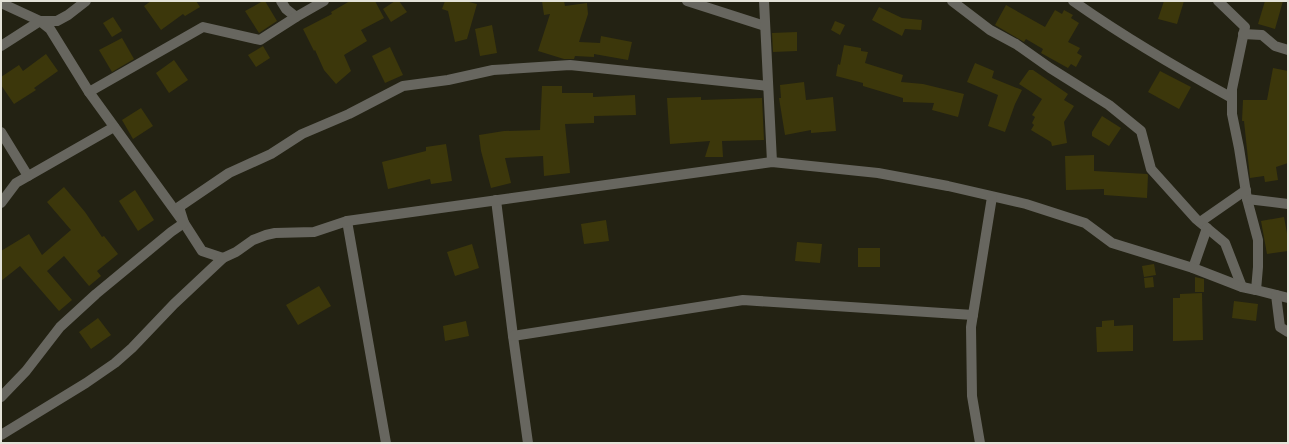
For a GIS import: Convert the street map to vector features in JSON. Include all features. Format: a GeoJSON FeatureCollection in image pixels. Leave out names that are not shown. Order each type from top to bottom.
{"type":"FeatureCollection","features":[{"type":"Feature","properties":{"kind":"street"},"geometry":{"type":"LineString","coordinates":[[1,46],[40,21],[57,20],[68,15],[86,1]]}},
{"type":"Feature","properties":{"kind":"street"},"geometry":{"type":"LineString","coordinates":[[281,1],[286,9],[296,17]]}},
{"type":"Feature","properties":{"kind":"street"},"geometry":{"type":"LineString","coordinates":[[89,92],[203,26],[260,40],[324,1]]}},
{"type":"Feature","properties":{"kind":"street"},"geometry":{"type":"LineString","coordinates":[[687,1],[765,26]]}},
{"type":"Feature","properties":{"kind":"street"},"geometry":{"type":"LineString","coordinates":[[764,1],[772,162]]}},
{"type":"Feature","properties":{"kind":"street"},"geometry":{"type":"LineString","coordinates":[[952,1],[990,30],[1016,44],[1050,68],[1109,105],[1136,126],[1141,131],[1151,169],[1204,225],[1226,243],[1242,287]]}},
{"type":"Feature","properties":{"kind":"street"},"geometry":{"type":"LineString","coordinates":[[1073,1],[1172,65],[1232,98]]}},
{"type":"Feature","properties":{"kind":"street"},"geometry":{"type":"LineString","coordinates":[[1218,1],[1245,27],[1232,89],[1232,114],[1240,148],[1247,195],[1258,240],[1256,290]]}},
{"type":"Feature","properties":{"kind":"street"},"geometry":{"type":"LineString","coordinates":[[1,3],[40,21],[50,29],[89,92],[184,223],[202,251],[223,258]]}},
{"type":"Feature","properties":{"kind":"street"},"geometry":{"type":"LineString","coordinates":[[1243,34],[1262,35],[1275,46],[1288,50]]}},
{"type":"Feature","properties":{"kind":"street"},"geometry":{"type":"LineString","coordinates":[[184,223],[179,207],[229,173],[271,154],[302,134],[349,114],[403,86],[448,80],[493,70],[570,65],[768,86]]}},
{"type":"Feature","properties":{"kind":"street"},"geometry":{"type":"LineString","coordinates":[[1,203],[16,183],[114,127]]}},
{"type":"Feature","properties":{"kind":"street"},"geometry":{"type":"LineString","coordinates":[[1,132],[28,176]]}},
{"type":"Feature","properties":{"kind":"street"},"geometry":{"type":"LineString","coordinates":[[1,435],[60,398],[86,384],[115,363],[223,258],[236,252],[253,240],[266,235],[275,233],[314,232],[347,221],[772,162],[878,173],[948,186],[1026,204],[1085,223],[1112,243],[1193,268],[1242,287],[1288,298]]}},
{"type":"Feature","properties":{"kind":"street"},"geometry":{"type":"LineString","coordinates":[[1193,268],[1204,225],[1247,195],[1288,204]]}},
{"type":"Feature","properties":{"kind":"street"},"geometry":{"type":"LineString","coordinates":[[980,443],[972,396],[971,327],[992,197]]}},
{"type":"Feature","properties":{"kind":"street"},"geometry":{"type":"LineString","coordinates":[[496,200],[528,443]]}},
{"type":"Feature","properties":{"kind":"street"},"geometry":{"type":"LineString","coordinates":[[347,221],[386,443]]}},
{"type":"Feature","properties":{"kind":"street"},"geometry":{"type":"LineString","coordinates":[[1,397],[26,371],[60,327],[96,294],[184,223]]}},
{"type":"Feature","properties":{"kind":"street"},"geometry":{"type":"LineString","coordinates":[[1276,295],[1280,327],[1288,332]]}},
{"type":"Feature","properties":{"kind":"street"},"geometry":{"type":"LineString","coordinates":[[513,336],[743,300],[973,314]]}},
{"type":"Feature","properties":{"kind":"building"},"geometry":{"type":"Polygon","coordinates":[[[151,1],[196,1],[200,7],[185,16],[183,14],[161,30],[144,6],[151,1]]]}},
{"type":"Feature","properties":{"kind":"building"},"geometry":{"type":"Polygon","coordinates":[[[265,1],[277,21],[259,33],[245,11],[265,1]]]}},
{"type":"Feature","properties":{"kind":"building"},"geometry":{"type":"Polygon","coordinates":[[[350,1],[375,1],[384,18],[361,30],[367,41],[344,55],[351,71],[336,84],[324,70],[303,29],[332,14],[331,12],[350,1]]]}},
{"type":"Feature","properties":{"kind":"building"},"geometry":{"type":"Polygon","coordinates":[[[395,1],[399,1],[407,12],[391,22],[383,9],[395,1]]]}},
{"type":"Feature","properties":{"kind":"building"},"geometry":{"type":"Polygon","coordinates":[[[445,1],[465,1],[477,4],[467,39],[455,42],[448,11],[442,9],[445,1]]]}},
{"type":"Feature","properties":{"kind":"building"},"geometry":{"type":"Polygon","coordinates":[[[542,1],[564,1],[565,6],[587,3],[588,14],[579,42],[600,43],[601,36],[632,42],[628,60],[594,54],[594,57],[575,56],[574,59],[564,59],[538,51],[550,14],[544,15],[542,1]]]}},
{"type":"Feature","properties":{"kind":"building"},"geometry":{"type":"Polygon","coordinates":[[[1164,1],[1184,1],[1177,24],[1158,19],[1164,1]]]}},
{"type":"Feature","properties":{"kind":"building"},"geometry":{"type":"Polygon","coordinates":[[[1265,1],[1283,1],[1275,29],[1258,24],[1265,1]]]}},
{"type":"Feature","properties":{"kind":"building"},"geometry":{"type":"Polygon","coordinates":[[[1006,5],[1045,27],[1055,10],[1062,14],[1064,10],[1073,15],[1071,18],[1079,23],[1068,42],[1080,48],[1077,53],[1082,56],[1076,67],[1071,64],[1068,68],[1041,53],[1043,49],[1026,39],[1024,42],[995,25],[1006,5]]]}},
{"type":"Feature","properties":{"kind":"building"},"geometry":{"type":"Polygon","coordinates":[[[879,7],[902,18],[922,20],[921,30],[905,29],[902,36],[872,20],[879,7]]]}},
{"type":"Feature","properties":{"kind":"building"},"geometry":{"type":"Polygon","coordinates":[[[113,17],[122,31],[112,37],[103,23],[113,17]]]}},
{"type":"Feature","properties":{"kind":"building"},"geometry":{"type":"Polygon","coordinates":[[[835,21],[845,25],[840,35],[831,30],[835,21]]]}},
{"type":"Feature","properties":{"kind":"building"},"geometry":{"type":"Polygon","coordinates":[[[492,25],[497,53],[480,56],[475,29],[492,25]]]}},
{"type":"Feature","properties":{"kind":"building"},"geometry":{"type":"Polygon","coordinates":[[[797,32],[797,51],[773,52],[772,33],[797,32]]]}},
{"type":"Feature","properties":{"kind":"building"},"geometry":{"type":"Polygon","coordinates":[[[122,38],[134,59],[112,72],[99,50],[122,38]]]}},
{"type":"Feature","properties":{"kind":"building"},"geometry":{"type":"Polygon","coordinates":[[[844,45],[861,48],[861,51],[868,52],[865,63],[903,75],[901,82],[923,84],[964,94],[958,117],[932,110],[934,103],[903,102],[903,98],[863,86],[863,83],[836,76],[844,45]]]}},
{"type":"Feature","properties":{"kind":"building"},"geometry":{"type":"Polygon","coordinates":[[[263,46],[270,58],[256,67],[248,55],[263,46]]]}},
{"type":"Feature","properties":{"kind":"building"},"geometry":{"type":"Polygon","coordinates":[[[390,47],[403,75],[385,83],[372,56],[390,47]]]}},
{"type":"Feature","properties":{"kind":"building"},"geometry":{"type":"Polygon","coordinates":[[[46,54],[58,71],[34,88],[36,90],[14,104],[1,85],[1,77],[19,65],[23,71],[46,54]]]}},
{"type":"Feature","properties":{"kind":"building"},"geometry":{"type":"Polygon","coordinates":[[[174,60],[188,80],[169,93],[156,73],[174,60]]]}},
{"type":"Feature","properties":{"kind":"building"},"geometry":{"type":"Polygon","coordinates":[[[975,63],[994,71],[992,78],[1022,90],[1015,104],[1005,132],[988,126],[998,95],[967,82],[975,63]]]}},
{"type":"Feature","properties":{"kind":"building"},"geometry":{"type":"Polygon","coordinates":[[[1273,68],[1288,71],[1288,163],[1276,167],[1278,180],[1265,182],[1264,176],[1250,178],[1244,121],[1242,121],[1243,100],[1267,100],[1273,68]]]}},
{"type":"Feature","properties":{"kind":"building"},"geometry":{"type":"Polygon","coordinates":[[[1029,70],[1033,70],[1068,94],[1064,100],[1074,106],[1064,122],[1067,143],[1052,146],[1051,142],[1031,130],[1034,125],[1032,123],[1035,117],[1032,115],[1042,99],[1019,84],[1029,70]]]}},
{"type":"Feature","properties":{"kind":"building"},"geometry":{"type":"Polygon","coordinates":[[[1160,71],[1191,87],[1179,109],[1148,92],[1160,71]]]}},
{"type":"Feature","properties":{"kind":"building"},"geometry":{"type":"Polygon","coordinates":[[[804,82],[806,100],[833,97],[836,131],[811,133],[811,130],[785,135],[779,98],[781,98],[780,85],[804,82]]]}},
{"type":"Feature","properties":{"kind":"building"},"geometry":{"type":"Polygon","coordinates":[[[542,86],[562,86],[562,93],[593,93],[593,97],[635,95],[636,115],[594,116],[594,123],[565,124],[570,173],[544,176],[543,156],[505,158],[511,183],[491,188],[481,151],[479,135],[504,131],[540,130],[542,86]]]}},
{"type":"Feature","properties":{"kind":"building"},"geometry":{"type":"Polygon","coordinates":[[[701,97],[701,100],[762,98],[764,140],[722,141],[723,157],[705,157],[710,141],[670,144],[667,98],[701,97]]]}},
{"type":"Feature","properties":{"kind":"building"},"geometry":{"type":"Polygon","coordinates":[[[141,108],[153,126],[133,139],[122,120],[141,108]]]}},
{"type":"Feature","properties":{"kind":"building"},"geometry":{"type":"Polygon","coordinates":[[[1102,116],[1121,128],[1109,146],[1092,136],[1092,132],[1102,116]]]}},
{"type":"Feature","properties":{"kind":"building"},"geometry":{"type":"Polygon","coordinates":[[[446,144],[452,181],[431,184],[430,179],[388,189],[382,162],[426,151],[426,147],[446,144]]]}},
{"type":"Feature","properties":{"kind":"building"},"geometry":{"type":"Polygon","coordinates":[[[1094,155],[1094,171],[1147,174],[1147,198],[1104,195],[1104,189],[1066,190],[1065,156],[1094,155]]]}},
{"type":"Feature","properties":{"kind":"building"},"geometry":{"type":"Polygon","coordinates":[[[64,187],[85,212],[102,237],[104,236],[118,254],[97,271],[101,276],[89,286],[64,256],[47,271],[72,300],[59,311],[20,266],[1,281],[1,251],[29,234],[42,255],[71,230],[47,202],[64,187]]]}},
{"type":"Feature","properties":{"kind":"building"},"geometry":{"type":"Polygon","coordinates":[[[135,190],[154,220],[138,231],[119,201],[135,190]]]}},
{"type":"Feature","properties":{"kind":"building"},"geometry":{"type":"Polygon","coordinates":[[[1284,217],[1288,239],[1288,251],[1267,254],[1261,221],[1284,217]]]}},
{"type":"Feature","properties":{"kind":"building"},"geometry":{"type":"Polygon","coordinates":[[[606,220],[609,241],[584,244],[581,224],[606,220]]]}},
{"type":"Feature","properties":{"kind":"building"},"geometry":{"type":"Polygon","coordinates":[[[797,242],[822,244],[820,263],[795,261],[797,242]]]}},
{"type":"Feature","properties":{"kind":"building"},"geometry":{"type":"Polygon","coordinates":[[[472,244],[479,268],[455,276],[447,252],[472,244]]]}},
{"type":"Feature","properties":{"kind":"building"},"geometry":{"type":"Polygon","coordinates":[[[858,248],[880,248],[880,267],[858,267],[858,248]]]}},
{"type":"Feature","properties":{"kind":"building"},"geometry":{"type":"Polygon","coordinates":[[[1154,264],[1156,275],[1144,277],[1142,266],[1154,264]]]}},
{"type":"Feature","properties":{"kind":"building"},"geometry":{"type":"Polygon","coordinates":[[[1153,277],[1154,287],[1145,288],[1144,278],[1153,277]]]}},
{"type":"Feature","properties":{"kind":"building"},"geometry":{"type":"Polygon","coordinates":[[[1195,277],[1204,279],[1204,292],[1195,292],[1195,277]]]}},
{"type":"Feature","properties":{"kind":"building"},"geometry":{"type":"Polygon","coordinates":[[[319,286],[331,306],[298,325],[286,305],[319,286]]]}},
{"type":"Feature","properties":{"kind":"building"},"geometry":{"type":"Polygon","coordinates":[[[1202,293],[1203,340],[1173,341],[1173,298],[1180,298],[1180,294],[1202,293]]]}},
{"type":"Feature","properties":{"kind":"building"},"geometry":{"type":"Polygon","coordinates":[[[1234,301],[1258,304],[1256,321],[1232,318],[1234,301]]]}},
{"type":"Feature","properties":{"kind":"building"},"geometry":{"type":"Polygon","coordinates":[[[98,318],[111,335],[91,349],[79,332],[98,318]]]}},
{"type":"Feature","properties":{"kind":"building"},"geometry":{"type":"Polygon","coordinates":[[[1114,320],[1114,326],[1133,325],[1133,351],[1097,352],[1096,327],[1102,327],[1102,321],[1114,320]]]}},
{"type":"Feature","properties":{"kind":"building"},"geometry":{"type":"Polygon","coordinates":[[[466,321],[469,336],[445,341],[443,326],[466,321]]]}}]}
